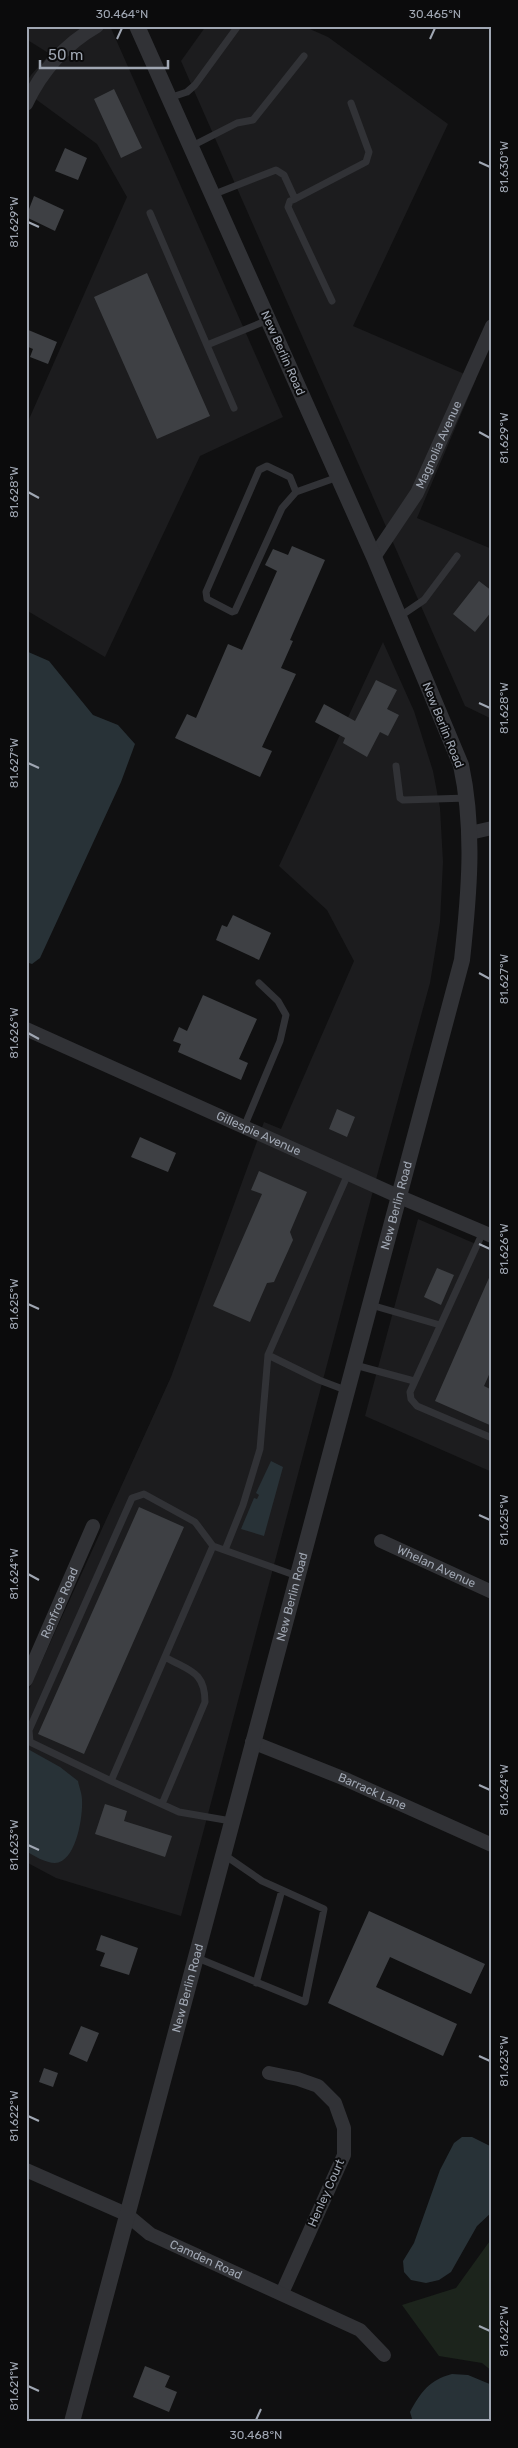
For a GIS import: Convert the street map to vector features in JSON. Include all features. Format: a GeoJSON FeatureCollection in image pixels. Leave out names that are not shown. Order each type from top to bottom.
{"type":"FeatureCollection","features":[{"type":"Feature","properties":{"kind":"street"},"geometry":{"type":"LineString","coordinates":[[26,104],[37,80],[56,58],[75,39],[97,26]]}},
{"type":"Feature","properties":{"kind":"street","name":"New Berlin Road"},"geometry":{"type":"LineString","coordinates":[[72,2422],[462,960],[469,896],[470,833],[468,798],[461,765],[374,557],[137,26]]}},
{"type":"Feature","properties":{"kind":"street","name":"Magnolia Avenue"},"geometry":{"type":"LineString","coordinates":[[374,557],[418,493],[492,326]]}},
{"type":"Feature","properties":{"kind":"street"},"geometry":{"type":"LineString","coordinates":[[470,833],[492,828]]}},
{"type":"Feature","properties":{"kind":"street","name":"Gillespie Avenue"},"geometry":{"type":"LineString","coordinates":[[26,1028],[348,1174],[488,1234]]}},
{"type":"Feature","properties":{"kind":"street","name":"Renfroe Road"},"geometry":{"type":"LineString","coordinates":[[26,1680],[93,1526]]}},
{"type":"Feature","properties":{"kind":"street","name":"Whelan Avenue"},"geometry":{"type":"LineString","coordinates":[[381,1541],[492,1592]]}},
{"type":"Feature","properties":{"kind":"street","name":"Barrack Lane"},"geometry":{"type":"LineString","coordinates":[[252,1742],[346,1779],[492,1845]]}},
{"type":"Feature","properties":{"kind":"street","name":"Henley Court"},"geometry":{"type":"LineString","coordinates":[[269,2073],[298,2079],[318,2086],[335,2103],[344,2128],[344,2155],[282,2293]]}},
{"type":"Feature","properties":{"kind":"street","name":"Camden Road"},"geometry":{"type":"LineString","coordinates":[[26,2170],[126,2214],[150,2234],[360,2330],[384,2355]]}},
{"type":"Feature","properties":{"kind":"lane"},"geometry":{"type":"LineString","coordinates":[[169,98],[187,92],[195,85],[238,26]]}},
{"type":"Feature","properties":{"kind":"lane"},"geometry":{"type":"LineString","coordinates":[[191,147],[237,123],[253,120],[304,56]]}},
{"type":"Feature","properties":{"kind":"lane"},"geometry":{"type":"LineString","coordinates":[[332,301],[288,207],[290,201],[366,162],[369,152],[351,102]]}},
{"type":"Feature","properties":{"kind":"lane"},"geometry":{"type":"LineString","coordinates":[[212,195],[276,170],[284,175],[294,199]]}},
{"type":"Feature","properties":{"kind":"lane"},"geometry":{"type":"LineString","coordinates":[[150,212],[234,408]]}},
{"type":"Feature","properties":{"kind":"lane"},"geometry":{"type":"LineString","coordinates":[[207,345],[268,320]]}},
{"type":"Feature","properties":{"kind":"lane"},"geometry":{"type":"LineString","coordinates":[[296,492],[290,477],[266,466],[259,470],[206,592],[207,599],[232,612],[235,611],[278,515],[296,492],[338,477]]}},
{"type":"Feature","properties":{"kind":"lane"},"geometry":{"type":"LineString","coordinates":[[399,617],[424,600],[457,556]]}},
{"type":"Feature","properties":{"kind":"lane"},"geometry":{"type":"LineString","coordinates":[[396,766],[400,798],[403,800],[468,798]]}},
{"type":"Feature","properties":{"kind":"lane"},"geometry":{"type":"LineString","coordinates":[[244,1127],[280,1041],[286,1015],[278,1001],[259,984]]}},
{"type":"Feature","properties":{"kind":"lane"},"geometry":{"type":"LineString","coordinates":[[225,1550],[243,1505],[260,1449],[268,1355],[348,1174]]}},
{"type":"Feature","properties":{"kind":"lane"},"geometry":{"type":"LineString","coordinates":[[488,1234],[440,1325],[414,1381],[410,1392],[410,1399],[417,1406],[492,1438]]}},
{"type":"Feature","properties":{"kind":"lane"},"geometry":{"type":"LineString","coordinates":[[371,1305],[440,1325]]}},
{"type":"Feature","properties":{"kind":"lane"},"geometry":{"type":"LineString","coordinates":[[268,1355],[319,1380],[348,1391]]}},
{"type":"Feature","properties":{"kind":"lane"},"geometry":{"type":"LineString","coordinates":[[355,1366],[414,1381]]}},
{"type":"Feature","properties":{"kind":"lane"},"geometry":{"type":"LineString","coordinates":[[231,1821],[179,1812],[110,1781],[30,1742],[29,1730],[132,1498],[144,1494],[195,1522],[214,1546],[298,1576]]}},
{"type":"Feature","properties":{"kind":"lane"},"geometry":{"type":"LineString","coordinates":[[110,1781],[214,1546]]}},
{"type":"Feature","properties":{"kind":"lane"},"geometry":{"type":"LineString","coordinates":[[162,1804],[205,1702],[205,1688],[201,1678],[165,1658]]}},
{"type":"Feature","properties":{"kind":"lane"},"geometry":{"type":"LineString","coordinates":[[195,1957],[305,2002],[324,1909],[262,1881],[222,1854]]}},
{"type":"Feature","properties":{"kind":"lane"},"geometry":{"type":"LineString","coordinates":[[256,1983],[282,1890]]}},
{"type":"Feature","properties":{"kind":"shaded area"},"geometry":{"type":"Polygon","coordinates":[[[26,26],[110,26],[283,417],[200,456],[105,657],[26,610],[26,426],[127,197],[97,144],[26,92],[26,83],[31,75],[50,54],[26,39],[26,26]]]}},
{"type":"Feature","properties":{"kind":"shaded area"},"geometry":{"type":"Polygon","coordinates":[[[206,26],[303,26],[328,37],[448,124],[353,326],[476,379],[417,518],[492,549],[492,719],[465,706],[181,61],[206,26]]]}},
{"type":"Feature","properties":{"kind":"shaded area"},"geometry":{"type":"Polygon","coordinates":[[[383,642],[414,711],[433,771],[440,808],[443,862],[440,922],[430,983],[378,1172],[181,1916],[56,1878],[26,1862],[26,1696],[171,1377],[264,1122],[281,1129],[354,961],[327,910],[279,866],[383,642]]]}},
{"type":"Feature","properties":{"kind":"shaded area"},"geometry":{"type":"Polygon","coordinates":[[[26,651],[49,661],[93,715],[118,725],[135,744],[121,782],[40,958],[32,964],[26,962],[26,651]]]}},
{"type":"Feature","properties":{"kind":"shaded area"},"geometry":{"type":"Polygon","coordinates":[[[418,1219],[492,1251],[492,1472],[365,1416],[418,1219]]]}},
{"type":"Feature","properties":{"kind":"shaded area"},"geometry":{"type":"Polygon","coordinates":[[[271,1461],[283,1467],[264,1536],[241,1529],[254,1498],[257,1499],[259,1495],[256,1493],[271,1461]]]}},
{"type":"Feature","properties":{"kind":"shaded area"},"geometry":{"type":"Polygon","coordinates":[[[26,1748],[60,1767],[78,1781],[81,1792],[81,1817],[77,1837],[68,1855],[62,1861],[55,1863],[44,1861],[26,1851],[26,1748]]]}},
{"type":"Feature","properties":{"kind":"shaded area"},"geometry":{"type":"Polygon","coordinates":[[[462,2137],[472,2137],[492,2147],[492,2212],[477,2226],[451,2272],[439,2280],[426,2283],[411,2280],[404,2272],[403,2261],[414,2243],[440,2170],[454,2143],[462,2137]]]}},
{"type":"Feature","properties":{"kind":"shaded area"},"geometry":{"type":"Polygon","coordinates":[[[492,2238],[492,2371],[482,2363],[439,2356],[402,2305],[456,2288],[492,2238]]]}},
{"type":"Feature","properties":{"kind":"shaded area"},"geometry":{"type":"Polygon","coordinates":[[[452,2374],[468,2375],[492,2385],[492,2422],[413,2422],[410,2412],[426,2388],[437,2380],[452,2374]]]}},
{"type":"Feature","properties":{"kind":"building"},"geometry":{"type":"Polygon","coordinates":[[[114,89],[142,148],[121,158],[94,99],[114,89]]]}},
{"type":"Feature","properties":{"kind":"building"},"geometry":{"type":"Polygon","coordinates":[[[65,148],[87,158],[78,180],[55,171],[65,148]]]}},
{"type":"Feature","properties":{"kind":"building"},"geometry":{"type":"Polygon","coordinates":[[[34,196],[64,210],[55,231],[26,217],[34,196]]]}},
{"type":"Feature","properties":{"kind":"building"},"geometry":{"type":"Polygon","coordinates":[[[147,273],[210,416],[157,439],[94,297],[147,273]]]}},
{"type":"Feature","properties":{"kind":"building"},"geometry":{"type":"Polygon","coordinates":[[[26,329],[57,342],[48,364],[30,357],[33,349],[26,346],[26,329]]]}},
{"type":"Feature","properties":{"kind":"building"},"geometry":{"type":"Polygon","coordinates":[[[292,546],[325,560],[290,640],[293,641],[281,668],[296,674],[262,747],[272,751],[260,777],[175,738],[187,714],[196,718],[228,644],[242,650],[277,571],[265,565],[273,549],[288,555],[292,546]]]}},
{"type":"Feature","properties":{"kind":"building"},"geometry":{"type":"Polygon","coordinates":[[[479,581],[492,591],[492,611],[475,632],[453,614],[479,581]]]}},
{"type":"Feature","properties":{"kind":"building"},"geometry":{"type":"Polygon","coordinates":[[[376,680],[397,690],[387,709],[399,715],[388,736],[380,732],[367,757],[343,743],[345,738],[315,722],[324,704],[355,721],[376,680]]]}},
{"type":"Feature","properties":{"kind":"building"},"geometry":{"type":"Polygon","coordinates":[[[233,915],[271,933],[259,960],[216,940],[222,925],[227,927],[233,915]]]}},
{"type":"Feature","properties":{"kind":"building"},"geometry":{"type":"Polygon","coordinates":[[[203,995],[257,1019],[239,1059],[248,1063],[241,1080],[178,1052],[181,1044],[173,1041],[179,1027],[187,1031],[203,995]]]}},
{"type":"Feature","properties":{"kind":"building"},"geometry":{"type":"Polygon","coordinates":[[[337,1109],[355,1117],[347,1137],[329,1129],[337,1109]]]}},
{"type":"Feature","properties":{"kind":"building"},"geometry":{"type":"Polygon","coordinates":[[[140,1137],[176,1153],[168,1172],[131,1157],[140,1137]]]}},
{"type":"Feature","properties":{"kind":"building"},"geometry":{"type":"Polygon","coordinates":[[[259,1171],[307,1192],[290,1232],[293,1240],[274,1282],[267,1283],[250,1322],[213,1306],[262,1194],[251,1190],[259,1171]]]}},
{"type":"Feature","properties":{"kind":"building"},"geometry":{"type":"Polygon","coordinates":[[[437,1268],[454,1275],[441,1305],[424,1297],[437,1268]]]}},
{"type":"Feature","properties":{"kind":"building"},"geometry":{"type":"Polygon","coordinates":[[[492,1271],[492,1368],[484,1386],[492,1390],[492,1426],[435,1401],[492,1271]]]}},
{"type":"Feature","properties":{"kind":"building"},"geometry":{"type":"Polygon","coordinates":[[[139,1507],[184,1527],[84,1754],[38,1734],[139,1507]]]}},
{"type":"Feature","properties":{"kind":"building"},"geometry":{"type":"Polygon","coordinates":[[[105,1804],[127,1811],[124,1821],[172,1836],[165,1857],[95,1834],[105,1804]]]}},
{"type":"Feature","properties":{"kind":"building"},"geometry":{"type":"Polygon","coordinates":[[[369,1911],[485,1964],[471,1994],[390,1957],[376,1987],[457,2024],[443,2056],[328,2003],[369,1911]]]}},
{"type":"Feature","properties":{"kind":"building"},"geometry":{"type":"Polygon","coordinates":[[[101,1935],[138,1948],[129,1975],[100,1966],[105,1953],[96,1950],[101,1935]]]}},
{"type":"Feature","properties":{"kind":"building"},"geometry":{"type":"Polygon","coordinates":[[[81,2026],[99,2033],[87,2062],[69,2054],[81,2026]]]}},
{"type":"Feature","properties":{"kind":"building"},"geometry":{"type":"Polygon","coordinates":[[[44,2068],[58,2073],[53,2087],[39,2082],[44,2068]]]}},
{"type":"Feature","properties":{"kind":"building"},"geometry":{"type":"Polygon","coordinates":[[[145,2366],[170,2376],[165,2387],[177,2392],[169,2412],[133,2397],[145,2366]]]}}]}
